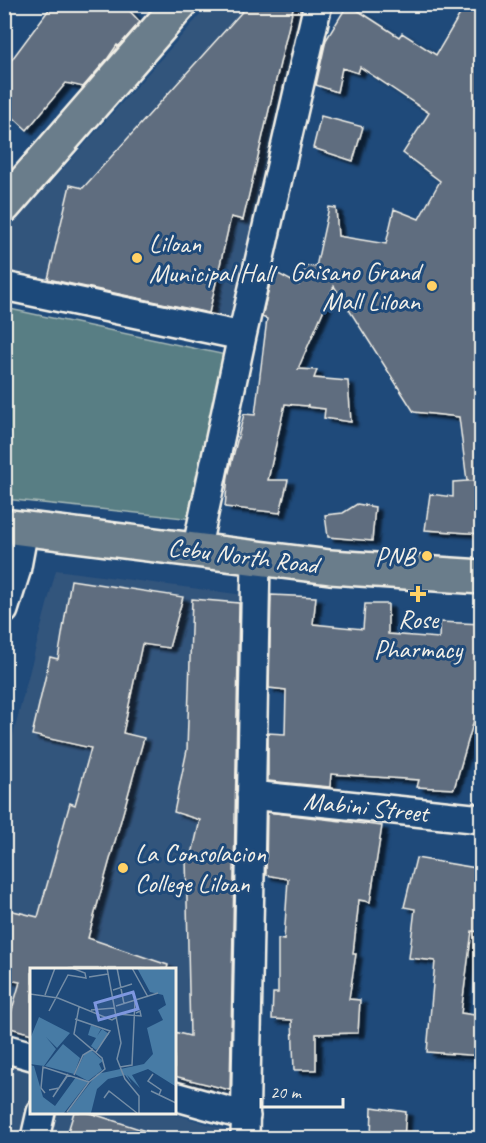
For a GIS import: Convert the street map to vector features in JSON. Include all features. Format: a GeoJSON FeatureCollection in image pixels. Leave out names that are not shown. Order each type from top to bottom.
{"type":"FeatureCollection","features":[{"type":"Feature","properties":{"kind":"main road"},"geometry":{"type":"LineString","coordinates":[[4,206],[180,4]]}},
{"type":"Feature","properties":{"kind":"main road","name":"Cebu North Road"},"geometry":{"type":"LineString","coordinates":[[14,528],[330,567],[482,577]]}},
{"type":"Feature","properties":{"kind":"street"},"geometry":{"type":"LineString","coordinates":[[196,551],[242,336],[318,4]]}},
{"type":"Feature","properties":{"kind":"street"},"geometry":{"type":"LineString","coordinates":[[4,286],[242,336]]}},
{"type":"Feature","properties":{"kind":"street"},"geometry":{"type":"LineString","coordinates":[[4,610],[16,572],[14,528]]}},
{"type":"Feature","properties":{"kind":"street"},"geometry":{"type":"LineString","coordinates":[[176,1097],[246,1127],[256,559]]}},
{"type":"Feature","properties":{"kind":"street","name":"Mabini Street"},"geometry":{"type":"LineString","coordinates":[[251,795],[482,819]]}},
{"type":"Feature","properties":{"kind":"street"},"geometry":{"type":"LineString","coordinates":[[4,1048],[30,1055]]}},
{"type":"Feature","properties":{"kind":"street"},"geometry":{"type":"LineString","coordinates":[[35,1138],[41,1113]]}},
{"type":"Feature","properties":{"kind":"shaded area"},"geometry":{"type":"Polygon","coordinates":[[[209,5],[309,5],[229,343],[5,298],[4,235],[209,5]]]}},
{"type":"Feature","properties":{"kind":"shaded area","name":"La Consolacion College Liloan"},"geometry":{"type":"Polygon","coordinates":[[[56,570],[244,595],[238,1103],[176,1084],[176,968],[30,968],[30,1037],[5,1028],[5,766],[56,570]]]}},
{"type":"Feature","properties":{"kind":"shaded area"},"geometry":{"type":"Polygon","coordinates":[[[4,1058],[30,1067],[30,1113],[171,1113],[252,1138],[5,1138],[4,1058]]]}},
{"type":"Feature","properties":{"kind":"green space"},"geometry":{"type":"Polygon","coordinates":[[[5,308],[226,355],[193,519],[5,499],[5,308]]]}},
{"type":"Feature","properties":{"kind":"building"},"geometry":{"type":"Polygon","coordinates":[[[53,4],[123,4],[140,22],[119,46],[117,45],[83,87],[66,83],[27,130],[4,109],[4,70],[53,4]]]}},
{"type":"Feature","properties":{"kind":"building"},"geometry":{"type":"Polygon","coordinates":[[[249,4],[294,4],[243,220],[231,217],[209,313],[48,279],[70,185],[83,188],[249,4]]]}},
{"type":"Feature","properties":{"kind":"building"},"geometry":{"type":"Polygon","coordinates":[[[348,4],[399,37],[402,33],[436,55],[466,4],[482,4],[482,480],[467,481],[459,417],[414,412],[334,286],[298,369],[317,370],[314,378],[348,381],[351,422],[324,418],[325,409],[308,407],[308,404],[307,406],[285,404],[268,480],[288,480],[280,513],[225,507],[228,476],[244,414],[255,415],[267,319],[262,317],[273,271],[299,285],[306,266],[316,267],[329,207],[336,208],[338,236],[386,244],[394,209],[419,219],[440,181],[403,153],[429,113],[360,67],[358,73],[342,68],[337,92],[316,85],[326,40],[348,4]]]}},
{"type":"Feature","properties":{"kind":"building"},"geometry":{"type":"Polygon","coordinates":[[[321,116],[363,127],[353,161],[313,148],[321,116]]]}},
{"type":"Feature","properties":{"kind":"building"},"geometry":{"type":"Polygon","coordinates":[[[482,480],[482,534],[425,530],[430,494],[453,497],[453,482],[482,480]]]}},
{"type":"Feature","properties":{"kind":"building"},"geometry":{"type":"Polygon","coordinates":[[[357,504],[375,507],[372,541],[328,537],[325,515],[343,513],[357,504]]]}},
{"type":"Feature","properties":{"kind":"building"},"geometry":{"type":"Polygon","coordinates":[[[71,580],[183,597],[169,648],[142,644],[123,733],[144,738],[88,938],[168,965],[167,968],[30,968],[30,1033],[7,1027],[20,982],[4,979],[4,926],[9,910],[38,917],[70,803],[75,805],[91,748],[32,735],[50,657],[58,659],[71,580]]]}},
{"type":"Feature","properties":{"kind":"building"},"geometry":{"type":"Polygon","coordinates":[[[271,595],[316,597],[313,624],[363,629],[365,604],[388,604],[388,634],[439,638],[440,622],[482,624],[482,693],[454,789],[417,787],[419,780],[331,774],[330,787],[268,781],[268,733],[285,734],[286,690],[269,688],[271,595]]]}},
{"type":"Feature","properties":{"kind":"building"},"geometry":{"type":"Polygon","coordinates":[[[192,599],[239,603],[230,1090],[176,1076],[176,1032],[190,1036],[186,858],[191,859],[200,820],[174,812],[187,750],[192,599]]]}},
{"type":"Feature","properties":{"kind":"building"},"geometry":{"type":"Polygon","coordinates":[[[267,812],[382,826],[370,902],[359,900],[353,954],[356,954],[349,999],[360,1000],[358,1033],[316,1034],[316,1070],[294,1070],[292,1020],[272,1019],[273,993],[278,993],[278,939],[284,940],[288,879],[266,875],[267,812]]]}},
{"type":"Feature","properties":{"kind":"building"},"geometry":{"type":"Polygon","coordinates":[[[416,858],[482,869],[482,932],[472,931],[461,1013],[482,1016],[482,1056],[427,1052],[435,961],[409,958],[415,909],[404,907],[416,858]]]}},
{"type":"Feature","properties":{"kind":"building"},"geometry":{"type":"Polygon","coordinates":[[[372,1107],[406,1112],[404,1138],[371,1138],[372,1107]]]}},
{"type":"Feature","properties":{"kind":"building"},"geometry":{"type":"Polygon","coordinates":[[[74,1113],[90,1113],[155,1134],[155,1138],[66,1138],[74,1113]]]}},
{"type":"Feature","properties":{"kind":"place","name":"Liloan Municipal Hall"},"geometry":{"type":"Point","coordinates":[137,258]}},
{"type":"Feature","properties":{"kind":"place","name":"Gaisano Grand Mall Liloan"},"geometry":{"type":"Point","coordinates":[432,286]}},
{"type":"Feature","properties":{"kind":"place","name":"PNB"},"geometry":{"type":"Point","coordinates":[427,556]}},
{"type":"Feature","properties":{"kind":"place","name":"Rose Pharmacy"},"geometry":{"type":"Point","coordinates":[418,594]}},
{"type":"Feature","properties":{"kind":"place","name":"La Consolacion College Liloan"},"geometry":{"type":"Point","coordinates":[123,868]}}]}
